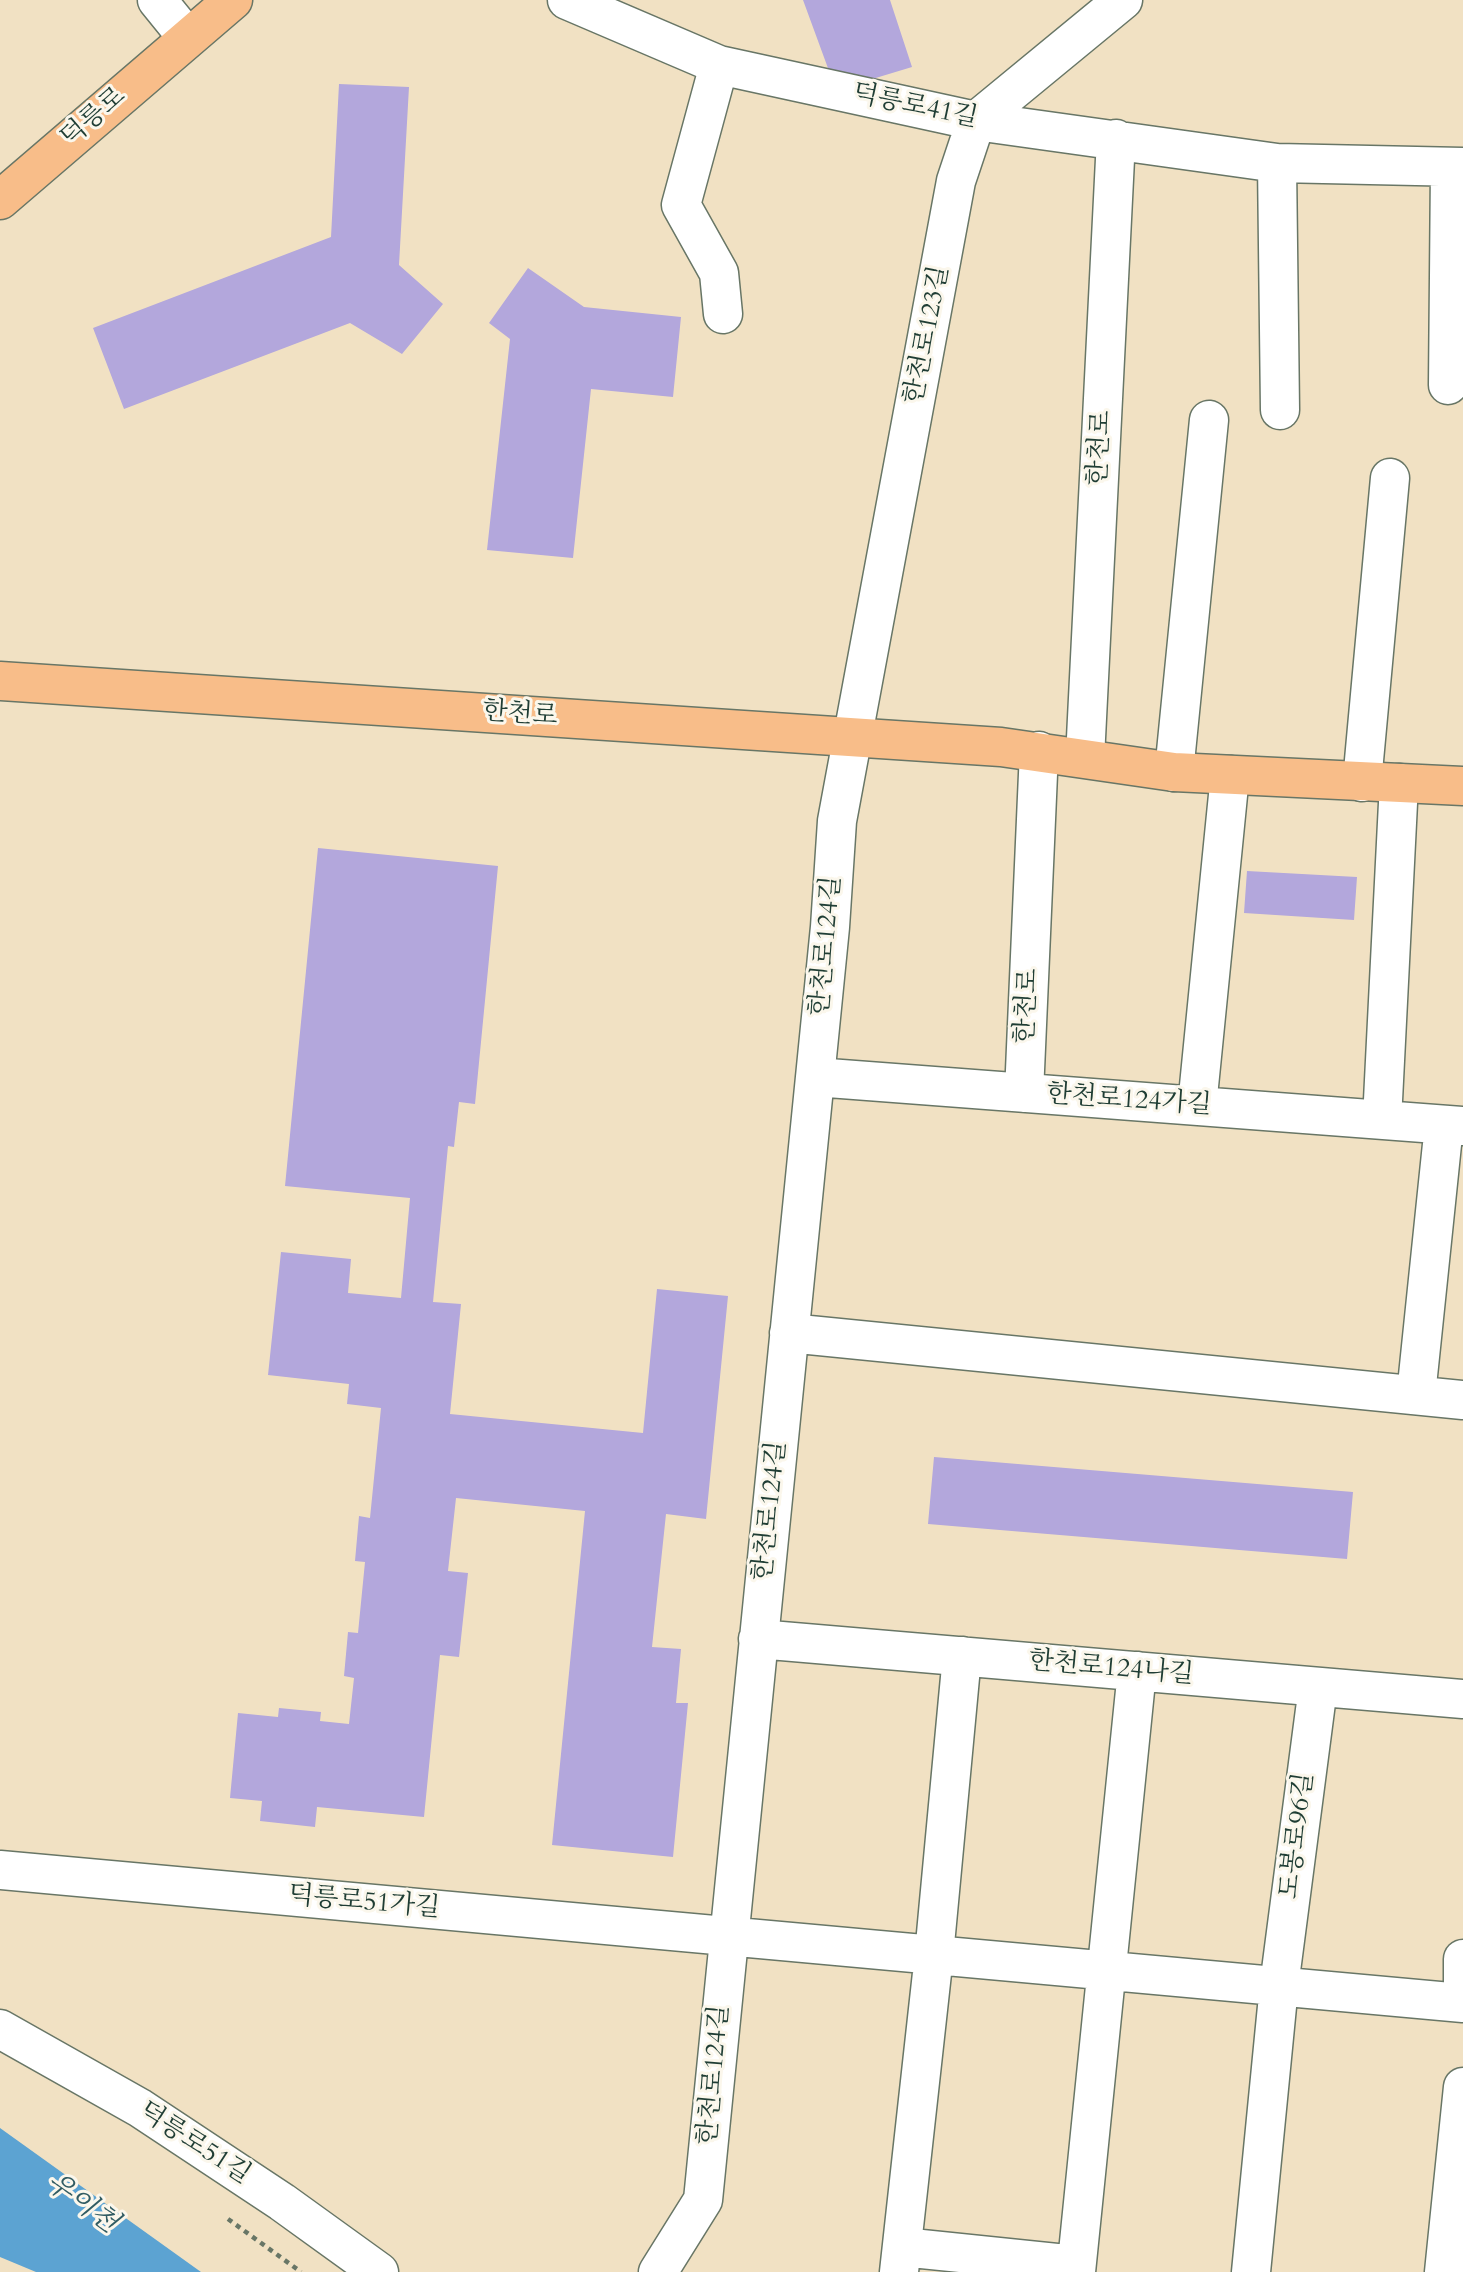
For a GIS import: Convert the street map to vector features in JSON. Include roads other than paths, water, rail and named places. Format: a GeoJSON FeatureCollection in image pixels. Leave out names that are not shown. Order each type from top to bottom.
{"type":"FeatureCollection","features":[{"type":"Feature","properties":{"kind":"main road","name":"덕릉로"},"geometry":{"type":"LineString","coordinates":[[0,200],[233,0]]}},
{"type":"Feature","properties":{"kind":"main road","name":"한천로"},"geometry":{"type":"LineString","coordinates":[[0,681],[1039,751],[1174,772],[1463,786]]}},
{"type":"Feature","properties":{"kind":"street"},"geometry":{"type":"LineString","coordinates":[[157,0],[187,37]]}},
{"type":"Feature","properties":{"kind":"street","name":"덕릉로41길"},"geometry":{"type":"LineString","coordinates":[[567,0],[719,65],[976,121],[1277,163],[1456,167],[1448,386]]}},
{"type":"Feature","properties":{"kind":"street"},"geometry":{"type":"LineString","coordinates":[[976,121],[1123,0]]}},
{"type":"Feature","properties":{"kind":"street"},"geometry":{"type":"LineString","coordinates":[[719,65],[681,205],[719,273],[723,314]]}},
{"type":"Feature","properties":{"kind":"street","name":"한천로123길"},"geometry":{"type":"LineString","coordinates":[[853,737],[956,181],[976,121]]}},
{"type":"Feature","properties":{"kind":"street","name":"한천로"},"geometry":{"type":"LineString","coordinates":[[1085,758],[1116,139]]}},
{"type":"Feature","properties":{"kind":"street"},"geometry":{"type":"LineString","coordinates":[[1277,163],[1280,410]]}},
{"type":"Feature","properties":{"kind":"street"},"geometry":{"type":"LineString","coordinates":[[1174,772],[1209,420]]}},
{"type":"Feature","properties":{"kind":"street"},"geometry":{"type":"LineString","coordinates":[[1382,1120],[1380,782],[1390,478]]}},
{"type":"Feature","properties":{"kind":"street","name":"한천로124길"},"geometry":{"type":"LineString","coordinates":[[658,2272],[703,2200],[815,1077],[837,821],[853,737]]}},
{"type":"Feature","properties":{"kind":"street","name":"한천로"},"geometry":{"type":"LineString","coordinates":[[1024,1093],[1039,751]]}},
{"type":"Feature","properties":{"kind":"street"},"geometry":{"type":"LineString","coordinates":[[1197,1106],[1230,775]]}},
{"type":"Feature","properties":{"kind":"street","name":"한천로124가길"},"geometry":{"type":"LineString","coordinates":[[815,1077],[1453,1125],[1416,1395]]}},
{"type":"Feature","properties":{"kind":"street"},"geometry":{"type":"LineString","coordinates":[[789,1333],[1463,1400]]}},
{"type":"Feature","properties":{"kind":"street","name":"한천로124나길"},"geometry":{"type":"LineString","coordinates":[[758,1639],[1463,1699]]}},
{"type":"Feature","properties":{"kind":"street"},"geometry":{"type":"LineString","coordinates":[[962,1656],[934,1955],[900,2259],[1076,2269],[1138,1671]]}},
{"type":"Feature","properties":{"kind":"street","name":"도봉로96길"},"geometry":{"type":"LineString","coordinates":[[1251,2272],[1279,1986],[1318,1686]]}},
{"type":"Feature","properties":{"kind":"street","name":"덕릉로51가길"},"geometry":{"type":"LineString","coordinates":[[0,1870],[729,1936]]}},
{"type":"Feature","properties":{"kind":"street"},"geometry":{"type":"LineString","coordinates":[[729,1936],[1463,2003]]}},
{"type":"Feature","properties":{"kind":"street"},"geometry":{"type":"LineString","coordinates":[[1463,1959],[1463,1982]]}},
{"type":"Feature","properties":{"kind":"street","name":"덕릉로51길"},"geometry":{"type":"LineString","coordinates":[[0,2029],[140,2108],[282,2202],[379,2272]]}},
{"type":"Feature","properties":{"kind":"street"},"geometry":{"type":"LineString","coordinates":[[1444,2272],[1463,2087]]}},
{"type":"Feature","properties":{"kind":"water","name":"우이천"},"geometry":{"type":"Polygon","coordinates":[[[0,2128],[201,2272],[36,2272],[0,2257],[0,2128]]]}}]}
